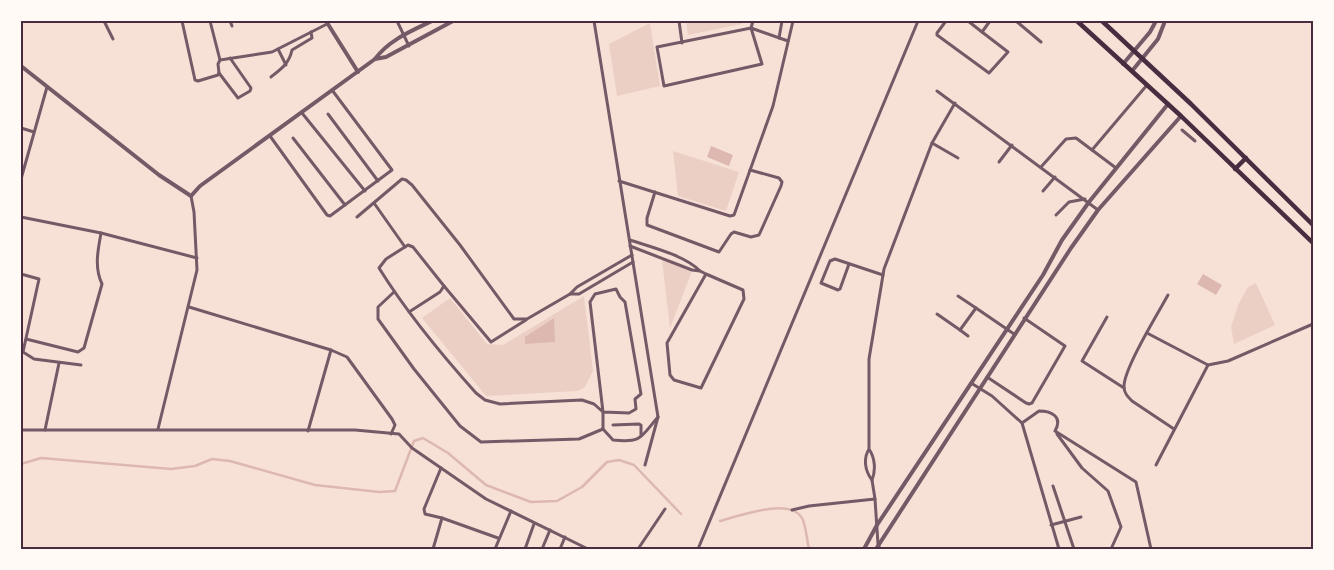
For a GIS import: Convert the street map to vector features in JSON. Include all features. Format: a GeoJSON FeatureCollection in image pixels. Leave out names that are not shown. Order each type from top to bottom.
{"type":"FeatureCollection","features":[{"type":"Feature","properties":{"kind":"main road"},"geometry":{"type":"LineString","coordinates":[[1076,21],[1181,116],[1313,243]]}},
{"type":"Feature","properties":{"kind":"main road"},"geometry":{"type":"LineString","coordinates":[[1102,21],[1142,60],[1192,104],[1313,225]]}},
{"type":"Feature","properties":{"kind":"main road"},"geometry":{"type":"LineString","coordinates":[[1235,168],[1246,158]]}},
{"type":"Feature","properties":{"kind":"street"},"geometry":{"type":"LineString","coordinates":[[104,21],[113,39]]}},
{"type":"Feature","properties":{"kind":"street"},"geometry":{"type":"LineString","coordinates":[[182,21],[195,80],[198,81],[218,75],[219,73]]}},
{"type":"Feature","properties":{"kind":"street"},"geometry":{"type":"LineString","coordinates":[[210,21],[220,60],[218,64],[219,73],[238,98],[251,88],[230,58]]}},
{"type":"Feature","properties":{"kind":"street"},"geometry":{"type":"LineString","coordinates":[[230,21],[232,26]]}},
{"type":"Feature","properties":{"kind":"street"},"geometry":{"type":"LineString","coordinates":[[397,21],[408,46]]}},
{"type":"Feature","properties":{"kind":"street"},"geometry":{"type":"LineString","coordinates":[[191,196],[200,186],[358,72],[375,59],[382,50],[403,36],[432,21]]}},
{"type":"Feature","properties":{"kind":"street"},"geometry":{"type":"LineString","coordinates":[[375,59],[386,57],[453,21]]}},
{"type":"Feature","properties":{"kind":"street"},"geometry":{"type":"LineString","coordinates":[[594,21],[658,417],[645,466]]}},
{"type":"Feature","properties":{"kind":"street"},"geometry":{"type":"LineString","coordinates":[[680,21],[682,42]]}},
{"type":"Feature","properties":{"kind":"street"},"geometry":{"type":"LineString","coordinates":[[752,21],[751,28],[762,64],[664,86],[657,47],[751,28],[788,42]]}},
{"type":"Feature","properties":{"kind":"street"},"geometry":{"type":"LineString","coordinates":[[779,38],[782,21]]}},
{"type":"Feature","properties":{"kind":"street"},"geometry":{"type":"LineString","coordinates":[[619,181],[730,216],[736,212],[773,106],[793,21]]}},
{"type":"Feature","properties":{"kind":"street"},"geometry":{"type":"LineString","coordinates":[[698,549],[918,21]]}},
{"type":"Feature","properties":{"kind":"street"},"geometry":{"type":"LineString","coordinates":[[946,21],[937,35],[989,73],[1008,52],[968,21]]}},
{"type":"Feature","properties":{"kind":"street"},"geometry":{"type":"LineString","coordinates":[[982,32],[990,21]]}},
{"type":"Feature","properties":{"kind":"street"},"geometry":{"type":"LineString","coordinates":[[1016,21],[1041,42]]}},
{"type":"Feature","properties":{"kind":"street"},"geometry":{"type":"LineString","coordinates":[[1123,64],[1150,32],[1156,21]]}},
{"type":"Feature","properties":{"kind":"street"},"geometry":{"type":"LineString","coordinates":[[1132,71],[1158,38],[1165,21]]}},
{"type":"Feature","properties":{"kind":"street"},"geometry":{"type":"LineString","coordinates":[[220,60],[278,49],[327,23],[358,72]]}},
{"type":"Feature","properties":{"kind":"street"},"geometry":{"type":"LineString","coordinates":[[271,77],[286,65],[292,50],[312,38],[311,32]]}},
{"type":"Feature","properties":{"kind":"street"},"geometry":{"type":"LineString","coordinates":[[278,49],[286,65]]}},
{"type":"Feature","properties":{"kind":"street"},"geometry":{"type":"LineString","coordinates":[[21,66],[159,175],[191,196],[194,212],[197,270],[158,429]]}},
{"type":"Feature","properties":{"kind":"street"},"geometry":{"type":"LineString","coordinates":[[1092,150],[1147,85]]}},
{"type":"Feature","properties":{"kind":"street"},"geometry":{"type":"LineString","coordinates":[[21,179],[47,87]]}},
{"type":"Feature","properties":{"kind":"street"},"geometry":{"type":"LineString","coordinates":[[270,136],[326,215],[330,216],[365,191],[392,170],[332,90]]}},
{"type":"Feature","properties":{"kind":"street"},"geometry":{"type":"LineString","coordinates":[[937,91],[1098,210]]}},
{"type":"Feature","properties":{"kind":"street"},"geometry":{"type":"LineString","coordinates":[[872,480],[867,474],[865,456],[869,449],[869,359],[883,275],[932,143],[955,103]]}},
{"type":"Feature","properties":{"kind":"street"},"geometry":{"type":"LineString","coordinates":[[864,549],[877,524],[1007,329],[1062,240],[1089,202],[1168,104]]}},
{"type":"Feature","properties":{"kind":"street"},"geometry":{"type":"LineString","coordinates":[[302,113],[365,191]]}},
{"type":"Feature","properties":{"kind":"street"},"geometry":{"type":"LineString","coordinates":[[328,114],[378,181]]}},
{"type":"Feature","properties":{"kind":"street"},"geometry":{"type":"LineString","coordinates":[[876,549],[1024,318],[1098,210],[1181,116]]}},
{"type":"Feature","properties":{"kind":"street"},"geometry":{"type":"LineString","coordinates":[[21,128],[34,132]]}},
{"type":"Feature","properties":{"kind":"street"},"geometry":{"type":"LineString","coordinates":[[1182,130],[1194,143],[1201,135]]}},
{"type":"Feature","properties":{"kind":"street"},"geometry":{"type":"LineString","coordinates":[[293,138],[345,205]]}},
{"type":"Feature","properties":{"kind":"street"},"geometry":{"type":"LineString","coordinates":[[1041,167],[1068,138],[1076,138],[1116,168]]}},
{"type":"Feature","properties":{"kind":"street"},"geometry":{"type":"LineString","coordinates":[[932,143],[958,158]]}},
{"type":"Feature","properties":{"kind":"street"},"geometry":{"type":"LineString","coordinates":[[999,162],[1012,145]]}},
{"type":"Feature","properties":{"kind":"street"},"geometry":{"type":"LineString","coordinates":[[655,192],[646,218],[647,224],[719,252],[734,232],[751,237],[759,235],[781,186],[782,182],[779,178],[750,170]]}},
{"type":"Feature","properties":{"kind":"street"},"geometry":{"type":"LineString","coordinates":[[1043,191],[1055,177]]}},
{"type":"Feature","properties":{"kind":"street"},"geometry":{"type":"LineString","coordinates":[[357,217],[402,180],[408,182],[460,245],[514,319],[527,319]]}},
{"type":"Feature","properties":{"kind":"street"},"geometry":{"type":"LineString","coordinates":[[1056,215],[1069,202],[1085,199]]}},
{"type":"Feature","properties":{"kind":"street"},"geometry":{"type":"LineString","coordinates":[[374,203],[405,247]]}},
{"type":"Feature","properties":{"kind":"street"},"geometry":{"type":"LineString","coordinates":[[21,217],[101,233],[197,258]]}},
{"type":"Feature","properties":{"kind":"street"},"geometry":{"type":"LineString","coordinates":[[26,339],[78,352],[84,348],[102,284],[97,261],[101,233]]}},
{"type":"Feature","properties":{"kind":"street"},"geometry":{"type":"LineString","coordinates":[[629,239],[694,266],[706,274],[743,290],[744,299],[701,388],[696,388],[674,380],[670,375],[668,343],[706,274]]}},
{"type":"Feature","properties":{"kind":"street"},"geometry":{"type":"LineString","coordinates":[[632,255],[577,287],[570,294],[491,342],[411,245],[386,259],[379,268],[409,312],[476,394],[485,400],[500,404],[582,400],[594,404],[603,412],[634,412],[636,409],[635,399],[640,394],[625,302],[616,289],[595,294],[590,302],[603,412],[603,430],[613,440],[635,441],[658,417]]}},
{"type":"Feature","properties":{"kind":"street"},"geometry":{"type":"LineString","coordinates":[[630,246],[692,270],[700,271]]}},
{"type":"Feature","properties":{"kind":"street"},"geometry":{"type":"LineString","coordinates":[[646,246],[646,252]]}},
{"type":"Feature","properties":{"kind":"street"},"geometry":{"type":"LineString","coordinates":[[849,264],[840,289],[821,284],[830,260],[835,260],[849,264],[883,275]]}},
{"type":"Feature","properties":{"kind":"street"},"geometry":{"type":"LineString","coordinates":[[570,294],[580,294],[633,262]]}},
{"type":"Feature","properties":{"kind":"street"},"geometry":{"type":"LineString","coordinates":[[21,274],[39,279],[23,352],[34,359],[81,365]]}},
{"type":"Feature","properties":{"kind":"street"},"geometry":{"type":"LineString","coordinates":[[409,312],[440,292],[444,286]]}},
{"type":"Feature","properties":{"kind":"street"},"geometry":{"type":"LineString","coordinates":[[394,292],[378,307],[378,319],[460,426],[481,442],[579,439],[603,430]]}},
{"type":"Feature","properties":{"kind":"street"},"geometry":{"type":"LineString","coordinates":[[1031,292],[1038,298]]}},
{"type":"Feature","properties":{"kind":"street"},"geometry":{"type":"LineString","coordinates":[[1124,388],[1130,366],[1168,295]]}},
{"type":"Feature","properties":{"kind":"street"},"geometry":{"type":"LineString","coordinates":[[958,296],[1014,334]]}},
{"type":"Feature","properties":{"kind":"street"},"geometry":{"type":"LineString","coordinates":[[189,307],[348,356],[392,419],[395,425],[391,434]]}},
{"type":"Feature","properties":{"kind":"street"},"geometry":{"type":"LineString","coordinates":[[960,330],[976,308]]}},
{"type":"Feature","properties":{"kind":"street"},"geometry":{"type":"LineString","coordinates":[[938,314],[968,336]]}},
{"type":"Feature","properties":{"kind":"street"},"geometry":{"type":"LineString","coordinates":[[1107,317],[1082,361],[1124,388],[1132,400],[1174,429]]}},
{"type":"Feature","properties":{"kind":"street"},"geometry":{"type":"LineString","coordinates":[[987,376],[1026,403],[1032,403],[1065,346],[1024,318]]}},
{"type":"Feature","properties":{"kind":"street"},"geometry":{"type":"LineString","coordinates":[[1148,333],[1208,365],[1228,362],[1313,324]]}},
{"type":"Feature","properties":{"kind":"street"},"geometry":{"type":"LineString","coordinates":[[308,431],[331,350]]}},
{"type":"Feature","properties":{"kind":"street"},"geometry":{"type":"LineString","coordinates":[[45,430],[59,363]]}},
{"type":"Feature","properties":{"kind":"street"},"geometry":{"type":"LineString","coordinates":[[1156,465],[1208,365]]}},
{"type":"Feature","properties":{"kind":"street"},"geometry":{"type":"LineString","coordinates":[[971,383],[992,396],[1022,423],[1059,549]]}},
{"type":"Feature","properties":{"kind":"street"},"geometry":{"type":"LineString","coordinates":[[1022,423],[1039,411],[1050,412],[1058,419],[1059,423],[1055,431]]}},
{"type":"Feature","properties":{"kind":"street"},"geometry":{"type":"LineString","coordinates":[[613,425],[641,424],[641,436]]}},
{"type":"Feature","properties":{"kind":"street"},"geometry":{"type":"LineString","coordinates":[[21,430],[355,430],[399,434],[412,448],[486,499],[588,549]]}},
{"type":"Feature","properties":{"kind":"street"},"geometry":{"type":"LineString","coordinates":[[1055,431],[1082,468],[1108,491],[1121,527],[1111,549]]}},
{"type":"Feature","properties":{"kind":"street"},"geometry":{"type":"LineString","coordinates":[[1055,431],[1136,482],[1151,549]]}},
{"type":"Feature","properties":{"kind":"street"},"geometry":{"type":"LineString","coordinates":[[869,449],[873,455],[874,474],[872,480],[880,549]]}},
{"type":"Feature","properties":{"kind":"street"},"geometry":{"type":"LineString","coordinates":[[441,468],[424,509],[426,514],[498,538]]}},
{"type":"Feature","properties":{"kind":"street"},"geometry":{"type":"LineString","coordinates":[[1053,486],[1074,549]]}},
{"type":"Feature","properties":{"kind":"street"},"geometry":{"type":"LineString","coordinates":[[792,510],[809,506],[875,499]]}},
{"type":"Feature","properties":{"kind":"street"},"geometry":{"type":"LineString","coordinates":[[638,549],[665,509]]}},
{"type":"Feature","properties":{"kind":"street"},"geometry":{"type":"LineString","coordinates":[[495,549],[510,511]]}},
{"type":"Feature","properties":{"kind":"street"},"geometry":{"type":"LineString","coordinates":[[1052,526],[1081,517]]}},
{"type":"Feature","properties":{"kind":"street"},"geometry":{"type":"LineString","coordinates":[[433,549],[442,518]]}},
{"type":"Feature","properties":{"kind":"street"},"geometry":{"type":"LineString","coordinates":[[525,549],[534,524]]}},
{"type":"Feature","properties":{"kind":"street"},"geometry":{"type":"LineString","coordinates":[[542,549],[550,530]]}},
{"type":"Feature","properties":{"kind":"street"},"geometry":{"type":"LineString","coordinates":[[560,549],[566,538]]}},
{"type":"Feature","properties":{"kind":"shaded area"},"geometry":{"type":"Polygon","coordinates":[[[686,21],[743,21],[742,24],[688,35],[686,21]]]}},
{"type":"Feature","properties":{"kind":"shaded area"},"geometry":{"type":"Polygon","coordinates":[[[650,23],[660,86],[617,96],[609,44],[650,23]]]}},
{"type":"Feature","properties":{"kind":"shaded area"},"geometry":{"type":"Polygon","coordinates":[[[711,146],[733,155],[729,166],[707,157],[711,146]]]}},
{"type":"Feature","properties":{"kind":"shaded area"},"geometry":{"type":"Polygon","coordinates":[[[673,151],[739,172],[726,211],[678,196],[673,151]]]}},
{"type":"Feature","properties":{"kind":"shaded area"},"geometry":{"type":"Polygon","coordinates":[[[662,260],[692,271],[670,328],[662,260]]]}},
{"type":"Feature","properties":{"kind":"shaded area"},"geometry":{"type":"Polygon","coordinates":[[[1203,274],[1222,285],[1216,295],[1197,284],[1203,274]]]}},
{"type":"Feature","properties":{"kind":"shaded area"},"geometry":{"type":"Polygon","coordinates":[[[1256,283],[1275,325],[1234,344],[1231,327],[1238,305],[1248,287],[1256,283]]]}},
{"type":"Feature","properties":{"kind":"shaded area"},"geometry":{"type":"Polygon","coordinates":[[[584,296],[593,371],[585,387],[578,391],[486,396],[422,318],[450,298],[487,344],[503,345],[584,296]]]}},
{"type":"Feature","properties":{"kind":"shaded area"},"geometry":{"type":"Polygon","coordinates":[[[554,318],[555,342],[525,344],[525,337],[554,318]]]}},
{"type":"Feature","properties":{"kind":"waterway"},"geometry":{"type":"LineString","coordinates":[[21,464],[41,458],[171,469],[195,466],[212,459],[230,461],[315,485],[379,492],[395,491],[414,441],[423,438],[448,453],[486,485],[531,502],[557,501],[582,487],[607,462],[619,460],[634,465],[681,514]]}},
{"type":"Feature","properties":{"kind":"waterway"},"geometry":{"type":"LineString","coordinates":[[720,521],[751,512],[776,508],[787,509],[796,512],[802,518],[809,549]]}}]}
